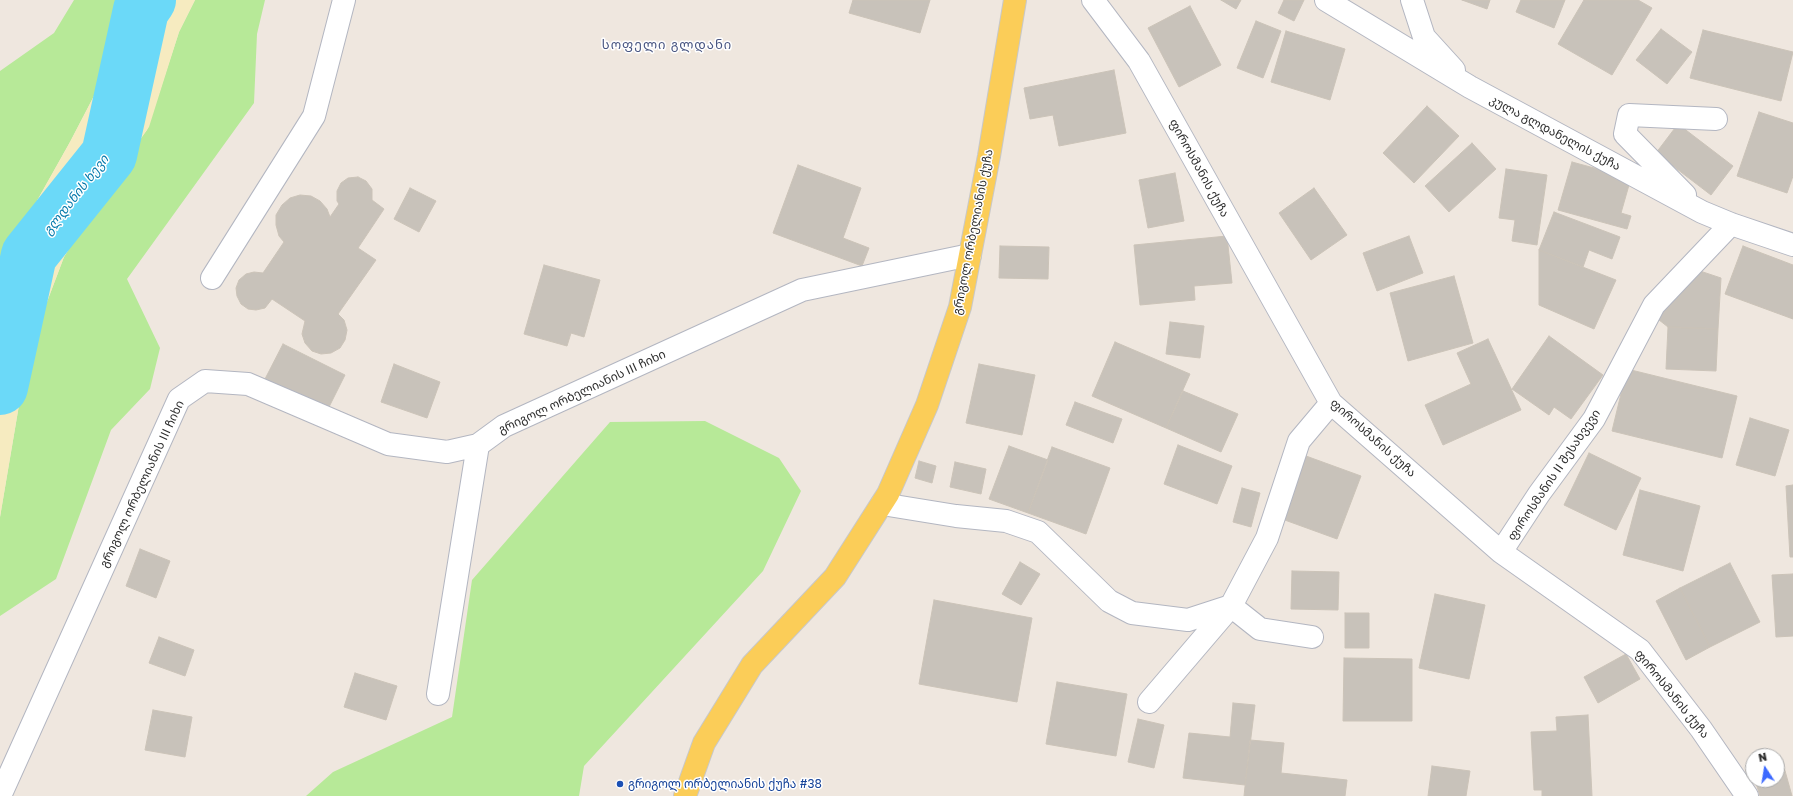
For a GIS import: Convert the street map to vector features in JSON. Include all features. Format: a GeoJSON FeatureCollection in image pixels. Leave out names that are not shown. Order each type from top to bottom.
{"type":"FeatureCollection","features":[{"type":"Feature","properties":{"kind":"main road","name":"გრიგოლ ორბელიანის ქუჩა"},"geometry":{"type":"LineString","coordinates":[[685,796],[704,743],[752,665],[835,577],[882,504],[888,494],[927,405],[960,307],[989,156],[1015,0]]}},
{"type":"Feature","properties":{"kind":"street"},"geometry":{"type":"LineString","coordinates":[[212,278],[314,116],[344,0]]}},
{"type":"Feature","properties":{"kind":"street","name":"ფიროსმანის ქუჩა"},"geometry":{"type":"LineString","coordinates":[[1093,0],[1139,62],[1331,403],[1501,552],[1640,650],[1702,729],[1747,796]]}},
{"type":"Feature","properties":{"kind":"street","name":"კულა გლდანელის ქუჩა"},"geometry":{"type":"LineString","coordinates":[[1326,0],[1470,87],[1702,212],[1793,246]]}},
{"type":"Feature","properties":{"kind":"street"},"geometry":{"type":"LineString","coordinates":[[1412,0],[1424,37],[1470,87]]}},
{"type":"Feature","properties":{"kind":"street"},"geometry":{"type":"LineString","coordinates":[[1702,212],[1625,134],[1629,115],[1716,119]]}},
{"type":"Feature","properties":{"kind":"street","name":"ფიროსმანის II შესახვევი"},"geometry":{"type":"LineString","coordinates":[[1501,552],[1540,494],[1594,419],[1654,305],[1731,224]]}},
{"type":"Feature","properties":{"kind":"street","name":"გრიგოლ ორბელიანის III ჩიხი"},"geometry":{"type":"LineString","coordinates":[[0,796],[179,399],[205,381],[248,384],[388,444],[448,452],[478,445],[504,426],[802,290],[970,255]]}},
{"type":"Feature","properties":{"kind":"street"},"geometry":{"type":"LineString","coordinates":[[1149,702],[1231,606],[1267,538],[1299,441],[1331,403]]}},
{"type":"Feature","properties":{"kind":"street"},"geometry":{"type":"LineString","coordinates":[[438,694],[478,445]]}},
{"type":"Feature","properties":{"kind":"street"},"geometry":{"type":"LineString","coordinates":[[882,504],[956,516],[1006,521],[1038,532],[1109,601],[1132,613],[1188,620],[1231,606]]}},
{"type":"Feature","properties":{"kind":"street"},"geometry":{"type":"LineString","coordinates":[[1231,606],[1260,629],[1312,637]]}},
{"type":"Feature","properties":{"kind":"green space"},"geometry":{"type":"Polygon","coordinates":[[[74,0],[129,0],[108,69],[70,142],[20,231],[0,327],[0,71],[54,33],[74,0]]]}},
{"type":"Feature","properties":{"kind":"green space"},"geometry":{"type":"Polygon","coordinates":[[[195,0],[265,0],[257,34],[254,103],[127,279],[160,348],[150,389],[111,430],[56,579],[0,616],[0,517],[28,352],[64,257],[108,184],[147,130],[179,32],[195,0]]]}},
{"type":"Feature","properties":{"kind":"green space"},"geometry":{"type":"Polygon","coordinates":[[[705,421],[779,458],[801,491],[763,571],[584,766],[579,796],[306,796],[333,772],[452,717],[472,580],[610,422],[705,421]]]}},
{"type":"Feature","properties":{"kind":"sand"},"geometry":{"type":"Polygon","coordinates":[[[129,0],[195,0],[179,32],[149,127],[108,184],[64,257],[28,352],[0,517],[0,327],[20,231],[70,142],[108,69],[129,0]]]}},
{"type":"Feature","properties":{"kind":"building"},"geometry":{"type":"Polygon","coordinates":[[[853,0],[930,0],[920,33],[849,13],[853,0]]]}},
{"type":"Feature","properties":{"kind":"building"},"geometry":{"type":"Polygon","coordinates":[[[1221,0],[1241,0],[1236,9],[1221,0]]]}},
{"type":"Feature","properties":{"kind":"building"},"geometry":{"type":"Polygon","coordinates":[[[1284,0],[1304,0],[1294,21],[1278,13],[1284,0]]]}},
{"type":"Feature","properties":{"kind":"building"},"geometry":{"type":"Polygon","coordinates":[[[1462,0],[1490,0],[1487,9],[1462,0]]]}},
{"type":"Feature","properties":{"kind":"building"},"geometry":{"type":"Polygon","coordinates":[[[1521,0],[1565,0],[1554,28],[1516,12],[1521,0]]]}},
{"type":"Feature","properties":{"kind":"building"},"geometry":{"type":"Polygon","coordinates":[[[1584,0],[1638,0],[1652,8],[1612,75],[1558,44],[1584,0]]]}},
{"type":"Feature","properties":{"kind":"building"},"geometry":{"type":"Polygon","coordinates":[[[1190,6],[1221,65],[1179,87],[1148,28],[1190,6]]]}},
{"type":"Feature","properties":{"kind":"building"},"geometry":{"type":"Polygon","coordinates":[[[1256,21],[1281,31],[1263,78],[1237,68],[1256,21]]]}},
{"type":"Feature","properties":{"kind":"building"},"geometry":{"type":"Polygon","coordinates":[[[1661,29],[1692,52],[1667,84],[1636,60],[1661,29]]]}},
{"type":"Feature","properties":{"kind":"building"},"geometry":{"type":"Polygon","coordinates":[[[1703,30],[1793,52],[1781,101],[1690,78],[1703,30]]]}},
{"type":"Feature","properties":{"kind":"building"},"geometry":{"type":"Polygon","coordinates":[[[1286,31],[1345,49],[1330,100],[1271,82],[1286,31]]]}},
{"type":"Feature","properties":{"kind":"building"},"geometry":{"type":"Polygon","coordinates":[[[1114,70],[1126,133],[1059,146],[1053,115],[1030,119],[1024,88],[1114,70]]]}},
{"type":"Feature","properties":{"kind":"building"},"geometry":{"type":"Polygon","coordinates":[[[1427,106],[1459,136],[1414,183],[1383,153],[1427,106]]]}},
{"type":"Feature","properties":{"kind":"building"},"geometry":{"type":"Polygon","coordinates":[[[1759,112],[1793,123],[1793,176],[1787,193],[1737,176],[1759,112]]]}},
{"type":"Feature","properties":{"kind":"building"},"geometry":{"type":"Polygon","coordinates":[[[1678,124],[1733,166],[1711,195],[1656,153],[1678,124]]]}},
{"type":"Feature","properties":{"kind":"building"},"geometry":{"type":"Polygon","coordinates":[[[1472,143],[1496,169],[1449,212],[1425,186],[1472,143]]]}},
{"type":"Feature","properties":{"kind":"building"},"geometry":{"type":"Polygon","coordinates":[[[1572,162],[1631,178],[1621,213],[1631,216],[1627,229],[1558,210],[1572,162]]]}},
{"type":"Feature","properties":{"kind":"building"},"geometry":{"type":"Polygon","coordinates":[[[798,165],[861,188],[843,238],[869,248],[862,266],[773,233],[798,165]]]}},
{"type":"Feature","properties":{"kind":"building"},"geometry":{"type":"Polygon","coordinates":[[[1506,169],[1547,175],[1537,245],[1512,241],[1515,220],[1499,218],[1506,169]]]}},
{"type":"Feature","properties":{"kind":"building"},"geometry":{"type":"Polygon","coordinates":[[[1175,173],[1184,221],[1148,228],[1139,180],[1175,173]]]}},
{"type":"Feature","properties":{"kind":"building"},"geometry":{"type":"Polygon","coordinates":[[[358,177],[366,181],[372,189],[372,200],[384,209],[358,248],[376,260],[338,314],[344,320],[347,330],[345,340],[340,348],[331,353],[321,354],[312,351],[305,343],[302,334],[305,321],[272,299],[265,308],[256,310],[248,309],[241,304],[237,296],[236,288],[239,280],[246,274],[254,272],[263,273],[284,242],[279,236],[276,225],[276,215],[282,205],[290,198],[300,195],[311,196],[320,201],[327,209],[330,217],[339,204],[337,201],[337,191],[341,183],[348,178],[358,177]]]}},
{"type":"Feature","properties":{"kind":"building"},"geometry":{"type":"Polygon","coordinates":[[[410,188],[436,201],[419,232],[394,219],[410,188]]]}},
{"type":"Feature","properties":{"kind":"building"},"geometry":{"type":"Polygon","coordinates":[[[1314,188],[1347,235],[1311,260],[1279,213],[1314,188]]]}},
{"type":"Feature","properties":{"kind":"building"},"geometry":{"type":"Polygon","coordinates":[[[1554,212],[1620,237],[1612,259],[1589,250],[1583,267],[1539,250],[1554,212]]]}},
{"type":"Feature","properties":{"kind":"building"},"geometry":{"type":"Polygon","coordinates":[[[1227,236],[1232,283],[1194,286],[1195,300],[1140,305],[1134,245],[1227,236]]]}},
{"type":"Feature","properties":{"kind":"building"},"geometry":{"type":"Polygon","coordinates":[[[1409,236],[1423,273],[1377,291],[1363,253],[1409,236]]]}},
{"type":"Feature","properties":{"kind":"building"},"geometry":{"type":"Polygon","coordinates":[[[1000,246],[1049,247],[1048,279],[999,278],[1000,246]]]}},
{"type":"Feature","properties":{"kind":"building"},"geometry":{"type":"Polygon","coordinates":[[[1743,246],[1793,265],[1793,319],[1725,294],[1743,246]]]}},
{"type":"Feature","properties":{"kind":"building"},"geometry":{"type":"Polygon","coordinates":[[[1539,250],[1616,280],[1594,329],[1539,305],[1539,250]]]}},
{"type":"Feature","properties":{"kind":"building"},"geometry":{"type":"Polygon","coordinates":[[[544,265],[600,280],[584,337],[571,333],[567,346],[524,334],[544,265]]]}},
{"type":"Feature","properties":{"kind":"building"},"geometry":{"type":"Polygon","coordinates":[[[1697,270],[1721,278],[1718,329],[1668,327],[1654,316],[1697,270]]]}},
{"type":"Feature","properties":{"kind":"building"},"geometry":{"type":"Polygon","coordinates":[[[1454,276],[1473,343],[1408,361],[1390,293],[1454,276]]]}},
{"type":"Feature","properties":{"kind":"building"},"geometry":{"type":"Polygon","coordinates":[[[1170,322],[1204,326],[1200,358],[1166,354],[1170,322]]]}},
{"type":"Feature","properties":{"kind":"building"},"geometry":{"type":"Polygon","coordinates":[[[1668,327],[1718,329],[1716,371],[1666,369],[1668,327]]]}},
{"type":"Feature","properties":{"kind":"building"},"geometry":{"type":"Polygon","coordinates":[[[1549,336],[1603,375],[1571,419],[1554,407],[1549,415],[1512,389],[1549,336]]]}},
{"type":"Feature","properties":{"kind":"building"},"geometry":{"type":"Polygon","coordinates":[[[1488,339],[1521,410],[1443,445],[1425,405],[1471,384],[1457,353],[1488,339]]]}},
{"type":"Feature","properties":{"kind":"building"},"geometry":{"type":"Polygon","coordinates":[[[1115,342],[1190,374],[1166,428],[1092,396],[1115,342]]]}},
{"type":"Feature","properties":{"kind":"building"},"geometry":{"type":"Polygon","coordinates":[[[283,344],[345,375],[328,409],[265,379],[283,344]]]}},
{"type":"Feature","properties":{"kind":"building"},"geometry":{"type":"Polygon","coordinates":[[[394,364],[440,382],[427,418],[381,402],[394,364]]]}},
{"type":"Feature","properties":{"kind":"building"},"geometry":{"type":"Polygon","coordinates":[[[979,364],[1035,375],[1022,435],[966,423],[979,364]]]}},
{"type":"Feature","properties":{"kind":"building"},"geometry":{"type":"Polygon","coordinates":[[[1627,369],[1737,396],[1722,458],[1612,431],[1627,369]]]}},
{"type":"Feature","properties":{"kind":"building"},"geometry":{"type":"Polygon","coordinates":[[[1183,391],[1238,414],[1221,452],[1166,428],[1183,391]]]}},
{"type":"Feature","properties":{"kind":"building"},"geometry":{"type":"Polygon","coordinates":[[[1075,402],[1122,419],[1113,443],[1066,425],[1075,402]]]}},
{"type":"Feature","properties":{"kind":"building"},"geometry":{"type":"Polygon","coordinates":[[[1750,418],[1789,430],[1775,476],[1736,465],[1750,418]]]}},
{"type":"Feature","properties":{"kind":"building"},"geometry":{"type":"Polygon","coordinates":[[[1178,445],[1232,466],[1217,504],[1164,484],[1178,445]]]}},
{"type":"Feature","properties":{"kind":"building"},"geometry":{"type":"Polygon","coordinates":[[[1009,446],[1048,460],[1028,513],[989,499],[1009,446]]]}},
{"type":"Feature","properties":{"kind":"building"},"geometry":{"type":"Polygon","coordinates":[[[1052,447],[1110,468],[1086,534],[1028,513],[1052,447]]]}},
{"type":"Feature","properties":{"kind":"building"},"geometry":{"type":"Polygon","coordinates":[[[1589,453],[1641,478],[1616,530],[1564,505],[1589,453]]]}},
{"type":"Feature","properties":{"kind":"building"},"geometry":{"type":"Polygon","coordinates":[[[1306,456],[1361,476],[1337,539],[1282,519],[1306,456]]]}},
{"type":"Feature","properties":{"kind":"building"},"geometry":{"type":"Polygon","coordinates":[[[919,461],[936,466],[932,483],[915,478],[919,461]]]}},
{"type":"Feature","properties":{"kind":"building"},"geometry":{"type":"Polygon","coordinates":[[[955,462],[986,469],[981,494],[950,487],[955,462]]]}},
{"type":"Feature","properties":{"kind":"building"},"geometry":{"type":"Polygon","coordinates":[[[1793,485],[1793,557],[1790,557],[1786,486],[1793,485]]]}},
{"type":"Feature","properties":{"kind":"building"},"geometry":{"type":"Polygon","coordinates":[[[1242,488],[1260,493],[1251,527],[1233,522],[1242,488]]]}},
{"type":"Feature","properties":{"kind":"building"},"geometry":{"type":"Polygon","coordinates":[[[1640,490],[1700,506],[1683,571],[1623,555],[1640,490]]]}},
{"type":"Feature","properties":{"kind":"building"},"geometry":{"type":"Polygon","coordinates":[[[140,549],[170,561],[156,598],[126,586],[140,549]]]}},
{"type":"Feature","properties":{"kind":"building"},"geometry":{"type":"Polygon","coordinates":[[[1020,562],[1040,574],[1021,605],[1002,594],[1020,562]]]}},
{"type":"Feature","properties":{"kind":"building"},"geometry":{"type":"Polygon","coordinates":[[[1730,563],[1760,622],[1710,647],[1680,588],[1730,563]]]}},
{"type":"Feature","properties":{"kind":"building"},"geometry":{"type":"Polygon","coordinates":[[[1292,571],[1339,572],[1338,610],[1291,609],[1292,571]]]}},
{"type":"Feature","properties":{"kind":"building"},"geometry":{"type":"Polygon","coordinates":[[[1793,574],[1793,636],[1776,637],[1772,575],[1793,574]]]}},
{"type":"Feature","properties":{"kind":"building"},"geometry":{"type":"Polygon","coordinates":[[[1680,588],[1710,647],[1686,660],[1656,601],[1680,588]]]}},
{"type":"Feature","properties":{"kind":"building"},"geometry":{"type":"Polygon","coordinates":[[[1435,594],[1485,605],[1469,679],[1419,668],[1435,594]]]}},
{"type":"Feature","properties":{"kind":"building"},"geometry":{"type":"Polygon","coordinates":[[[934,600],[1032,618],[1017,702],[919,684],[934,600]]]}},
{"type":"Feature","properties":{"kind":"building"},"geometry":{"type":"Polygon","coordinates":[[[1345,613],[1369,613],[1369,648],[1345,648],[1345,613]]]}},
{"type":"Feature","properties":{"kind":"building"},"geometry":{"type":"Polygon","coordinates":[[[159,637],[194,650],[185,676],[149,663],[159,637]]]}},
{"type":"Feature","properties":{"kind":"building"},"geometry":{"type":"Polygon","coordinates":[[[1626,654],[1640,679],[1598,703],[1584,677],[1626,654]]]}},
{"type":"Feature","properties":{"kind":"building"},"geometry":{"type":"Polygon","coordinates":[[[1344,658],[1412,659],[1412,721],[1343,721],[1344,658]]]}},
{"type":"Feature","properties":{"kind":"building"},"geometry":{"type":"Polygon","coordinates":[[[355,673],[397,686],[386,720],[344,707],[355,673]]]}},
{"type":"Feature","properties":{"kind":"building"},"geometry":{"type":"Polygon","coordinates":[[[1057,682],[1127,694],[1116,756],[1046,744],[1057,682]]]}},
{"type":"Feature","properties":{"kind":"building"},"geometry":{"type":"Polygon","coordinates":[[[1233,703],[1255,705],[1245,785],[1183,778],[1189,733],[1230,737],[1233,703]]]}},
{"type":"Feature","properties":{"kind":"building"},"geometry":{"type":"Polygon","coordinates":[[[153,710],[192,717],[185,757],[145,750],[153,710]]]}},
{"type":"Feature","properties":{"kind":"building"},"geometry":{"type":"Polygon","coordinates":[[[1588,715],[1592,796],[1542,796],[1542,790],[1534,790],[1531,732],[1557,731],[1556,717],[1588,715]]]}},
{"type":"Feature","properties":{"kind":"building"},"geometry":{"type":"Polygon","coordinates":[[[1138,719],[1164,725],[1154,768],[1128,762],[1138,719]]]}},
{"type":"Feature","properties":{"kind":"building"},"geometry":{"type":"Polygon","coordinates":[[[1250,740],[1284,743],[1281,773],[1347,780],[1345,796],[1244,796],[1250,740]]]}},
{"type":"Feature","properties":{"kind":"building"},"geometry":{"type":"Polygon","coordinates":[[[1432,766],[1470,771],[1466,796],[1428,796],[1432,766]]]}},
{"type":"Feature","properties":{"kind":"building"},"geometry":{"type":"Polygon","coordinates":[[[1785,771],[1792,796],[1760,796],[1758,788],[1785,788],[1785,771]]]}},
{"type":"Feature","properties":{"kind":"waterway","name":"გლდანის ხევი"},"geometry":{"type":"LineString","coordinates":[[0,387],[29,255],[109,155],[141,10],[148,0]]}},
{"type":"Feature","properties":{"kind":"place","name":"გრიგოლ ორბელიანის ქუჩა #38"},"geometry":{"type":"Point","coordinates":[620,784]}},
{"type":"Feature","properties":{"kind":"district","name":"სოფელი გლდანი"},"geometry":{"type":"Point","coordinates":[667,45]}}]}
